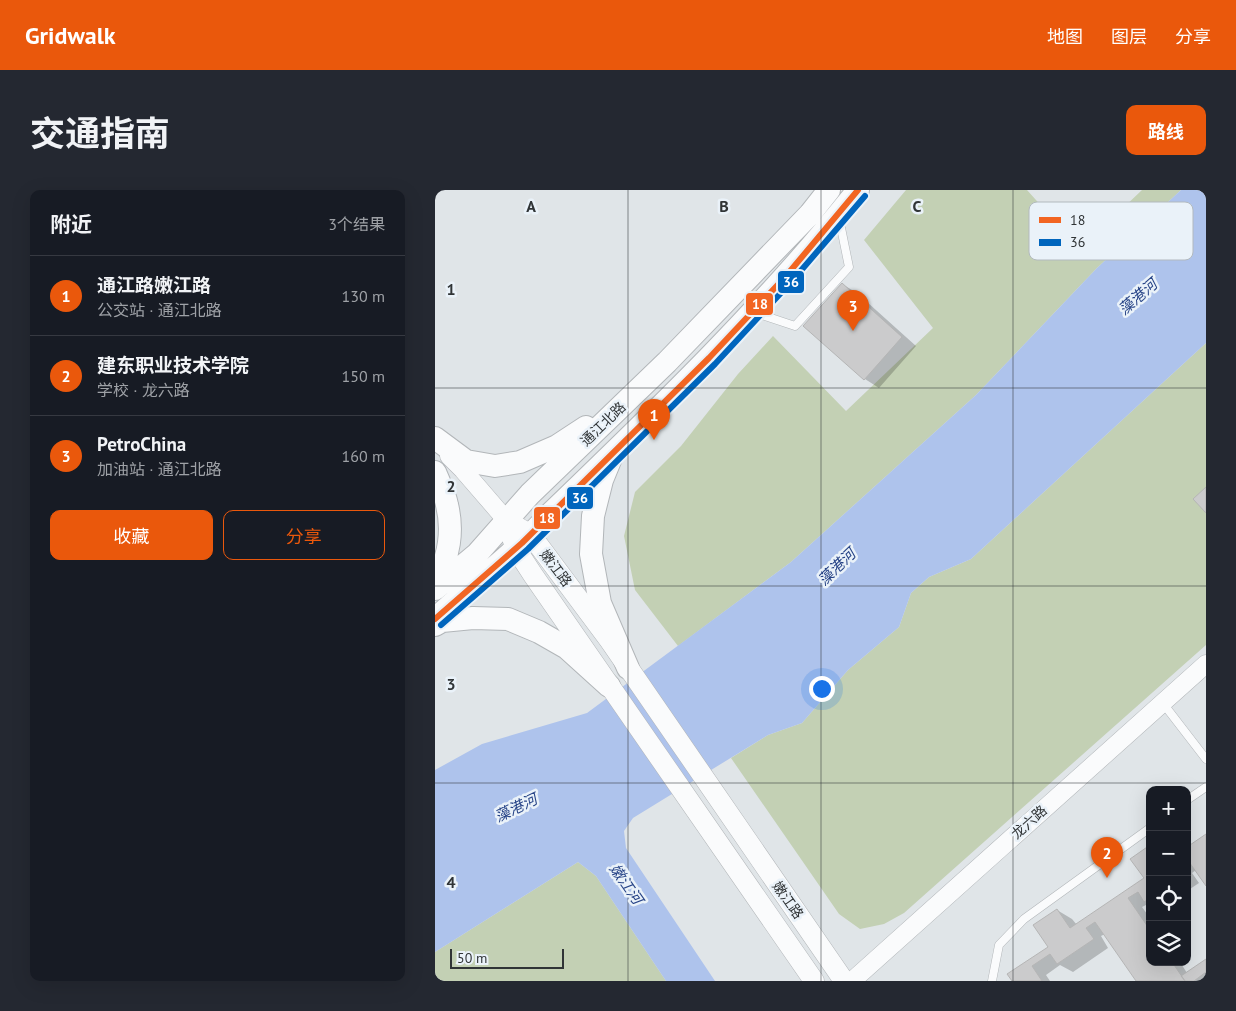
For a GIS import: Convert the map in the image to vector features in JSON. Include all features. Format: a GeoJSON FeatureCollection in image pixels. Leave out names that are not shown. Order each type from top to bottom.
{"type":"FeatureCollection","features":[{"type":"Feature","properties":{"kind":"main road","name":"通江北路"},"geometry":{"type":"LineString","coordinates":[[435,589],[477,554],[530,494],[667,362],[810,214],[829,190]]}},
{"type":"Feature","properties":{"kind":"main road","name":"通江北路"},"geometry":{"type":"LineString","coordinates":[[435,618],[523,542],[547,516],[688,380],[838,215],[858,190]]}},
{"type":"Feature","properties":{"kind":"main road"},"geometry":{"type":"LineString","coordinates":[[435,438],[466,461],[495,466],[520,462],[557,446],[627,401]]}},
{"type":"Feature","properties":{"kind":"main road"},"geometry":{"type":"LineString","coordinates":[[613,453],[602,480],[593,516],[591,554],[600,603],[628,668]]}},
{"type":"Feature","properties":{"kind":"main road"},"geometry":{"type":"LineString","coordinates":[[435,472],[447,506],[450,540],[441,570],[435,578]]}},
{"type":"Feature","properties":{"kind":"main road","name":"嫩江路"},"geometry":{"type":"LineString","coordinates":[[507,521],[628,668],[844,981]]}},
{"type":"Feature","properties":{"kind":"main road","name":"嫩江路"},"geometry":{"type":"LineString","coordinates":[[523,542],[609,686],[814,981]]}},
{"type":"Feature","properties":{"kind":"main road"},"geometry":{"type":"LineString","coordinates":[[435,626],[442,621],[473,618],[508,619],[539,632],[567,648],[609,686]]}},
{"type":"Feature","properties":{"kind":"street"},"geometry":{"type":"LineString","coordinates":[[435,442],[463,470],[507,521]]}},
{"type":"Feature","properties":{"kind":"street","name":"龙六路"},"geometry":{"type":"LineString","coordinates":[[852,981],[1206,664]]}},
{"type":"Feature","properties":{"kind":"lane"},"geometry":{"type":"LineString","coordinates":[[751,311],[795,326],[843,274],[849,267],[838,215]]}},
{"type":"Feature","properties":{"kind":"lane"},"geometry":{"type":"LineString","coordinates":[[1162,702],[1206,759]]}},
{"type":"Feature","properties":{"kind":"lane"},"geometry":{"type":"LineString","coordinates":[[1191,797],[1206,787]]}},
{"type":"Feature","properties":{"kind":"lane"},"geometry":{"type":"LineString","coordinates":[[992,981],[999,945],[1024,919],[1146,831]]}},
{"type":"Feature","properties":{"kind":"green space"},"geometry":{"type":"Polygon","coordinates":[[[906,190],[1027,190],[1038,202],[1029,202],[1029,260],[1106,260],[976,395],[791,562],[678,646],[635,590],[624,536],[635,492],[681,446],[738,374],[773,336],[846,411],[933,328],[864,240],[906,190]]]}},
{"type":"Feature","properties":{"kind":"green space"},"geometry":{"type":"Polygon","coordinates":[[[1142,190],[1181,190],[1168,202],[1129,202],[1142,190]]]}},
{"type":"Feature","properties":{"kind":"green space"},"geometry":{"type":"Polygon","coordinates":[[[1206,343],[1206,645],[904,913],[884,924],[860,929],[839,914],[731,758],[768,735],[802,723],[848,670],[899,627],[911,593],[929,577],[971,559],[1206,343]]]}},
{"type":"Feature","properties":{"kind":"green space"},"geometry":{"type":"Polygon","coordinates":[[[578,862],[596,876],[666,981],[435,981],[435,952],[578,862]]]}},
{"type":"Feature","properties":{"kind":"water"},"geometry":{"type":"Polygon","coordinates":[[[1181,190],[1206,190],[1206,343],[971,559],[929,577],[911,593],[899,627],[848,670],[802,723],[768,735],[633,818],[624,831],[626,848],[715,981],[666,981],[596,876],[578,862],[435,952],[435,770],[482,744],[587,713],[791,562],[976,395],[1106,260],[1193,260],[1193,202],[1168,202],[1181,190]]]}},
{"type":"Feature","properties":{"kind":"building"},"geometry":{"type":"Polygon","coordinates":[[[842,283],[902,337],[864,380],[803,326],[842,283]]]}},
{"type":"Feature","properties":{"kind":"building"},"geometry":{"type":"Polygon","coordinates":[[[1206,487],[1206,513],[1193,499],[1206,487]]]}},
{"type":"Feature","properties":{"kind":"building"},"geometry":{"type":"Polygon","coordinates":[[[1206,834],[1206,886],[1191,865],[1191,844],[1206,834]]]}},
{"type":"Feature","properties":{"kind":"building"},"geometry":{"type":"Polygon","coordinates":[[[1146,848],[1146,901],[1144,902],[1138,892],[1128,898],[1146,924],[1146,966],[1175,966],[1185,981],[1136,981],[1095,922],[1086,928],[1094,939],[1057,964],[1050,954],[1032,966],[1042,981],[1012,981],[1007,974],[1048,947],[1033,925],[1057,909],[1070,928],[1144,878],[1130,859],[1146,848]]]}},
{"type":"Feature","properties":{"kind":"building"},"geometry":{"type":"Polygon","coordinates":[[[1206,959],[1206,972],[1194,981],[1185,981],[1181,976],[1206,959]]]}},
{"type":"Feature","properties":{"kind":"transit line","name":"18"},"geometry":{"type":"LineString","coordinates":[[435,619],[522,543],[709,358],[786,276],[858,190]]}},
{"type":"Feature","properties":{"kind":"transit line","name":"36"},"geometry":{"type":"LineString","coordinates":[[441,625],[528,549],[715,364],[792,281],[865,196]]}},
{"type":"Feature","properties":{"kind":"place","name":"PetroChina"},"geometry":{"type":"Point","coordinates":[853,331]}},
{"type":"Feature","properties":{"kind":"place","name":"通江路嫩江路"},"geometry":{"type":"Point","coordinates":[654,440]}},
{"type":"Feature","properties":{"kind":"place","name":"建东职业技术学院"},"geometry":{"type":"Point","coordinates":[1107,878]}},
{"type":"Feature","properties":{"kind":"water label","name":"藻港河"},"geometry":{"type":"Point","coordinates":[1138,297]}},
{"type":"Feature","properties":{"kind":"water label","name":"藻港河"},"geometry":{"type":"Point","coordinates":[837,567]}},
{"type":"Feature","properties":{"kind":"water label","name":"藻港河"},"geometry":{"type":"Point","coordinates":[516,808]}},
{"type":"Feature","properties":{"kind":"water label","name":"嫩江河"},"geometry":{"type":"Point","coordinates":[626,884]}}]}
